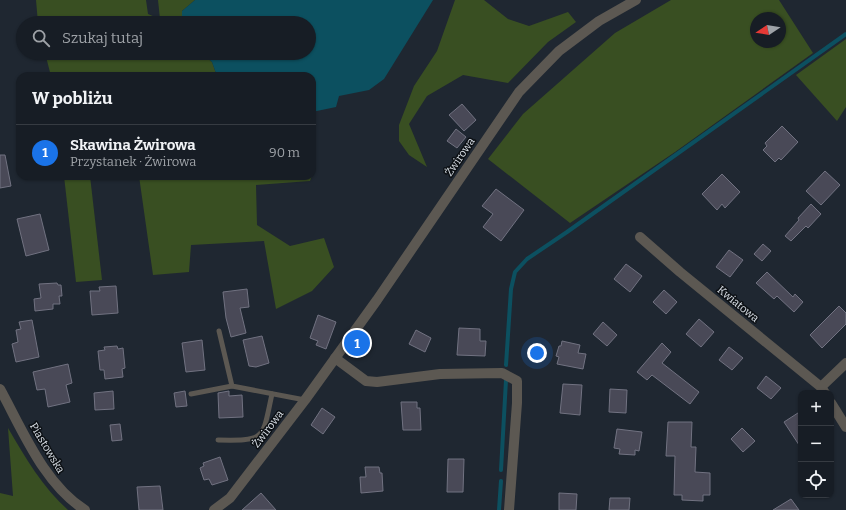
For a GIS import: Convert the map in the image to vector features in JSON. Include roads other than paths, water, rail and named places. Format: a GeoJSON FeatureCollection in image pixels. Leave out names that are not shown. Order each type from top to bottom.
{"type":"FeatureCollection","features":[{"type":"Feature","properties":{"kind":"street","name":"Żwirowa"},"geometry":{"type":"LineString","coordinates":[[214,510],[230,498],[305,400],[377,300],[520,92],[559,51],[599,21],[636,0]]}},
{"type":"Feature","properties":{"kind":"street","name":"Kwiatowa"},"geometry":{"type":"LineString","coordinates":[[640,237],[823,390],[846,363]]}},
{"type":"Feature","properties":{"kind":"street"},"geometry":{"type":"LineString","coordinates":[[335,358],[366,381],[377,382],[440,374],[502,373],[517,381],[517,403],[508,510]]}},
{"type":"Feature","properties":{"kind":"street","name":"Piastowska"},"geometry":{"type":"LineString","coordinates":[[0,390],[49,476],[66,496],[85,510]]}},
{"type":"Feature","properties":{"kind":"street"},"geometry":{"type":"LineString","coordinates":[[834,408],[846,427]]}},
{"type":"Feature","properties":{"kind":"lane"},"geometry":{"type":"LineString","coordinates":[[220,331],[232,386]]}},
{"type":"Feature","properties":{"kind":"lane"},"geometry":{"type":"LineString","coordinates":[[191,394],[232,386],[305,400]]}},
{"type":"Feature","properties":{"kind":"lane"},"geometry":{"type":"LineString","coordinates":[[218,440],[248,440],[260,435],[264,430],[272,394]]}},
{"type":"Feature","properties":{"kind":"water"},"geometry":{"type":"Polygon","coordinates":[[[195,0],[433,0],[384,79],[369,90],[339,96],[336,107],[316,111],[316,72],[216,72],[210,60],[316,60],[316,16],[182,16],[182,11],[195,0]]]}},
{"type":"Feature","properties":{"kind":"waterway"},"geometry":{"type":"LineString","coordinates":[[506,365],[511,289],[515,272],[527,259],[846,34]]}},
{"type":"Feature","properties":{"kind":"waterway"},"geometry":{"type":"LineString","coordinates":[[501,470],[506,380]]}},
{"type":"Feature","properties":{"kind":"waterway"},"geometry":{"type":"LineString","coordinates":[[499,510],[501,481]]}},
{"type":"Feature","properties":{"kind":"place","name":"Skawina Żwirowa"},"geometry":{"type":"Point","coordinates":[357,343]}}]}
